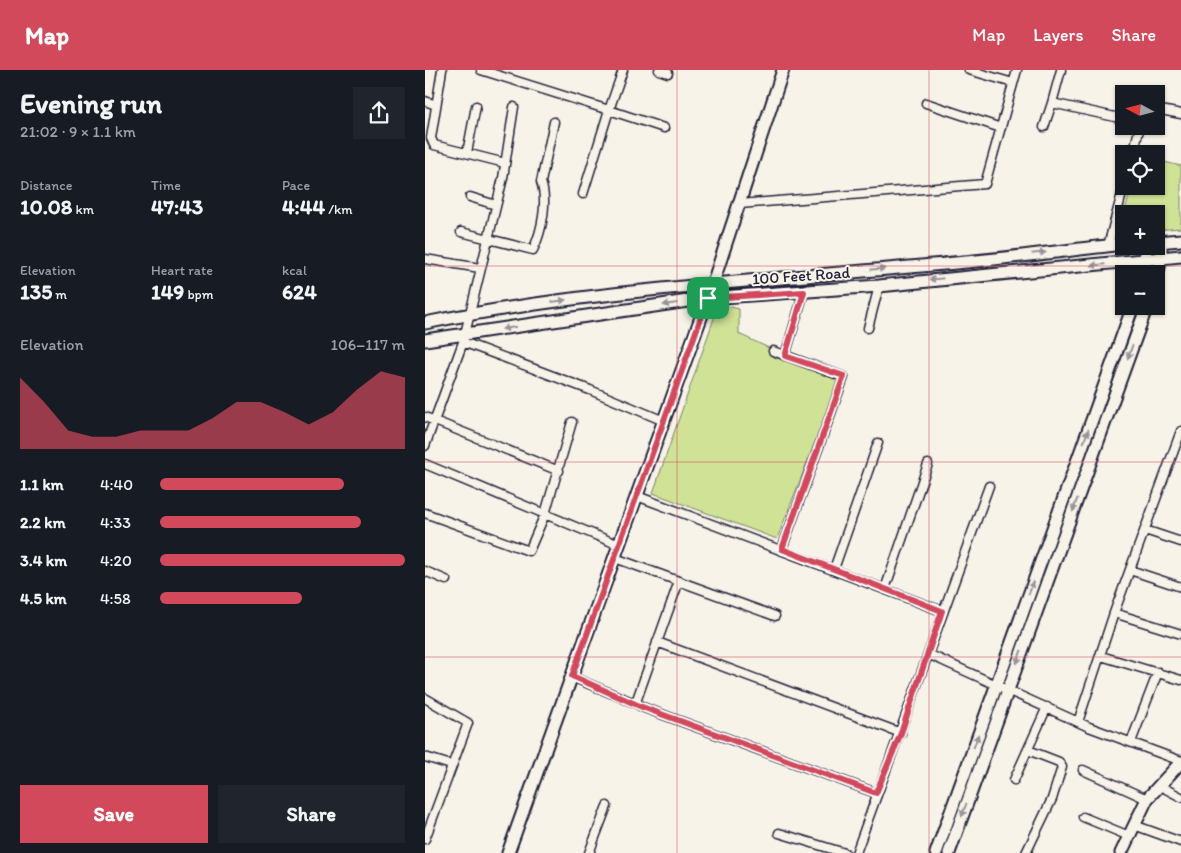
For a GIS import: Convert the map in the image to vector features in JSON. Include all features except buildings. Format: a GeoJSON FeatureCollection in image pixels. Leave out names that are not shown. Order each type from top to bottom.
{"type":"FeatureCollection","features":[{"type":"Feature","properties":{"kind":"street"},"geometry":{"type":"LineString","coordinates":[[442,70],[431,138],[434,145],[505,163]]}},
{"type":"Feature","properties":{"kind":"street"},"geometry":{"type":"LineString","coordinates":[[481,70],[664,128]]}},
{"type":"Feature","properties":{"kind":"street"},"geometry":{"type":"LineString","coordinates":[[583,194],[623,70]]}},
{"type":"Feature","properties":{"kind":"street"},"geometry":{"type":"LineString","coordinates":[[659,70],[668,73]]}},
{"type":"Feature","properties":{"kind":"street"},"geometry":{"type":"LineString","coordinates":[[508,853],[708,298],[783,70]]}},
{"type":"Feature","properties":{"kind":"street"},"geometry":{"type":"LineString","coordinates":[[969,70],[1013,83]]}},
{"type":"Feature","properties":{"kind":"street"},"geometry":{"type":"LineString","coordinates":[[740,204],[985,184],[1017,70]]}},
{"type":"Feature","properties":{"kind":"street"},"geometry":{"type":"LineString","coordinates":[[1044,127],[1061,70]]}},
{"type":"Feature","properties":{"kind":"street"},"geometry":{"type":"LineString","coordinates":[[425,101],[436,105]]}},
{"type":"Feature","properties":{"kind":"street"},"geometry":{"type":"LineString","coordinates":[[1052,103],[1115,117]]}},
{"type":"Feature","properties":{"kind":"street"},"geometry":{"type":"LineString","coordinates":[[926,104],[1001,128]]}},
{"type":"Feature","properties":{"kind":"street"},"geometry":{"type":"LineString","coordinates":[[467,153],[475,106]]}},
{"type":"Feature","properties":{"kind":"street"},"geometry":{"type":"LineString","coordinates":[[425,446],[464,339],[496,205],[514,107]]}},
{"type":"Feature","properties":{"kind":"street"},"geometry":{"type":"LineString","coordinates":[[1165,111],[1181,114]]}},
{"type":"Feature","properties":{"kind":"street"},"geometry":{"type":"LineString","coordinates":[[461,232],[533,250],[544,208],[545,191],[541,182],[554,122]]}},
{"type":"Feature","properties":{"kind":"street"},"geometry":{"type":"LineString","coordinates":[[1108,246],[1122,195]]}},
{"type":"Feature","properties":{"kind":"street"},"geometry":{"type":"LineString","coordinates":[[470,198],[496,205]]}},
{"type":"Feature","properties":{"kind":"street"},"geometry":{"type":"LineString","coordinates":[[1165,241],[1181,240]]}},
{"type":"Feature","properties":{"kind":"street","name":"100 Feet Road"},"geometry":{"type":"LineString","coordinates":[[425,323],[469,314],[713,282],[933,265],[1115,245]]}},
{"type":"Feature","properties":{"kind":"street"},"geometry":{"type":"LineString","coordinates":[[1146,265],[1147,255]]}},
{"type":"Feature","properties":{"kind":"street"},"geometry":{"type":"LineString","coordinates":[[1159,265],[1161,255]]}},
{"type":"Feature","properties":{"kind":"street","name":"100 Feet Road"},"geometry":{"type":"LineString","coordinates":[[425,340],[464,339],[708,298],[879,286],[1181,256]]}},
{"type":"Feature","properties":{"kind":"street"},"geometry":{"type":"LineString","coordinates":[[425,259],[480,268]]}},
{"type":"Feature","properties":{"kind":"street"},"geometry":{"type":"LineString","coordinates":[[868,328],[879,286]]}},
{"type":"Feature","properties":{"kind":"street"},"geometry":{"type":"LineString","coordinates":[[785,356],[804,292]]}},
{"type":"Feature","properties":{"kind":"street"},"geometry":{"type":"LineString","coordinates":[[949,853],[1002,686],[1130,315]]}},
{"type":"Feature","properties":{"kind":"street"},"geometry":{"type":"LineString","coordinates":[[936,853],[1144,315]]}},
{"type":"Feature","properties":{"kind":"street"},"geometry":{"type":"LineString","coordinates":[[464,339],[664,421]]}},
{"type":"Feature","properties":{"kind":"street"},"geometry":{"type":"LineString","coordinates":[[773,351],[844,376],[782,549]]}},
{"type":"Feature","properties":{"kind":"street"},"geometry":{"type":"LineString","coordinates":[[425,417],[559,471]]}},
{"type":"Feature","properties":{"kind":"street"},"geometry":{"type":"LineString","coordinates":[[425,513],[529,551],[545,514],[572,422]]}},
{"type":"Feature","properties":{"kind":"street"},"geometry":{"type":"LineString","coordinates":[[1078,722],[1114,613],[1181,431]]}},
{"type":"Feature","properties":{"kind":"street"},"geometry":{"type":"LineString","coordinates":[[834,569],[879,443]]}},
{"type":"Feature","properties":{"kind":"street"},"geometry":{"type":"LineString","coordinates":[[425,464],[619,545]]}},
{"type":"Feature","properties":{"kind":"street"},"geometry":{"type":"LineString","coordinates":[[885,589],[928,464]]}},
{"type":"Feature","properties":{"kind":"street"},"geometry":{"type":"LineString","coordinates":[[856,853],[876,793],[901,733],[942,611],[989,486]]}},
{"type":"Feature","properties":{"kind":"street"},"geometry":{"type":"LineString","coordinates":[[637,496],[782,549],[942,611]]}},
{"type":"Feature","properties":{"kind":"street"},"geometry":{"type":"LineString","coordinates":[[1145,530],[1181,542]]}},
{"type":"Feature","properties":{"kind":"street"},"geometry":{"type":"LineString","coordinates":[[615,558],[775,616]]}},
{"type":"Feature","properties":{"kind":"street"},"geometry":{"type":"LineString","coordinates":[[1130,570],[1181,587]]}},
{"type":"Feature","properties":{"kind":"street"},"geometry":{"type":"LineString","coordinates":[[425,571],[446,580]]}},
{"type":"Feature","properties":{"kind":"street"},"geometry":{"type":"LineString","coordinates":[[637,704],[637,699],[679,581]]}},
{"type":"Feature","properties":{"kind":"street"},"geometry":{"type":"LineString","coordinates":[[1114,613],[1181,634]]}},
{"type":"Feature","properties":{"kind":"street"},"geometry":{"type":"LineString","coordinates":[[657,642],[901,733]]}},
{"type":"Feature","properties":{"kind":"street"},"geometry":{"type":"LineString","coordinates":[[928,654],[1078,722],[1181,761],[1147,799],[1121,853]]}},
{"type":"Feature","properties":{"kind":"street"},"geometry":{"type":"LineString","coordinates":[[1101,656],[1181,680]]}},
{"type":"Feature","properties":{"kind":"street"},"geometry":{"type":"LineString","coordinates":[[1131,742],[1158,672]]}},
{"type":"Feature","properties":{"kind":"street"},"geometry":{"type":"LineString","coordinates":[[572,676],[651,711],[876,793]]}},
{"type":"Feature","properties":{"kind":"street"},"geometry":{"type":"LineString","coordinates":[[425,698],[468,723],[451,764],[425,839]]}},
{"type":"Feature","properties":{"kind":"street"},"geometry":{"type":"LineString","coordinates":[[1014,780],[1047,707]]}},
{"type":"Feature","properties":{"kind":"street"},"geometry":{"type":"LineString","coordinates":[[1026,853],[1052,799],[1062,767],[1059,762],[1028,750]]}},
{"type":"Feature","properties":{"kind":"street"},"geometry":{"type":"LineString","coordinates":[[425,757],[451,764]]}},
{"type":"Feature","properties":{"kind":"street"},"geometry":{"type":"LineString","coordinates":[[1083,770],[1147,799]]}},
{"type":"Feature","properties":{"kind":"street"},"geometry":{"type":"LineString","coordinates":[[1160,786],[1181,797]]}},
{"type":"Feature","properties":{"kind":"street"},"geometry":{"type":"LineString","coordinates":[[589,853],[607,806]]}},
{"type":"Feature","properties":{"kind":"street"},"geometry":{"type":"LineString","coordinates":[[1083,816],[1129,836]]}},
{"type":"Feature","properties":{"kind":"street"},"geometry":{"type":"LineString","coordinates":[[1134,824],[1181,842]]}},
{"type":"Feature","properties":{"kind":"street"},"geometry":{"type":"LineString","coordinates":[[779,833],[845,853]]}},
{"type":"Feature","properties":{"kind":"green space"},"geometry":{"type":"Polygon","coordinates":[[[1165,162],[1181,166],[1181,228],[1165,229],[1165,205],[1127,205],[1129,195],[1165,195],[1165,162]]]}},
{"type":"Feature","properties":{"kind":"green space"},"geometry":{"type":"Polygon","coordinates":[[[719,304],[739,309],[739,334],[839,381],[777,539],[653,493],[719,304]]]}},
{"type":"Feature","properties":{"kind":"route"},"geometry":{"type":"LineString","coordinates":[[804,292],[785,356],[844,376],[782,549],[942,611],[901,733],[876,793],[642,707],[572,676],[708,298],[804,292]]}}]}
